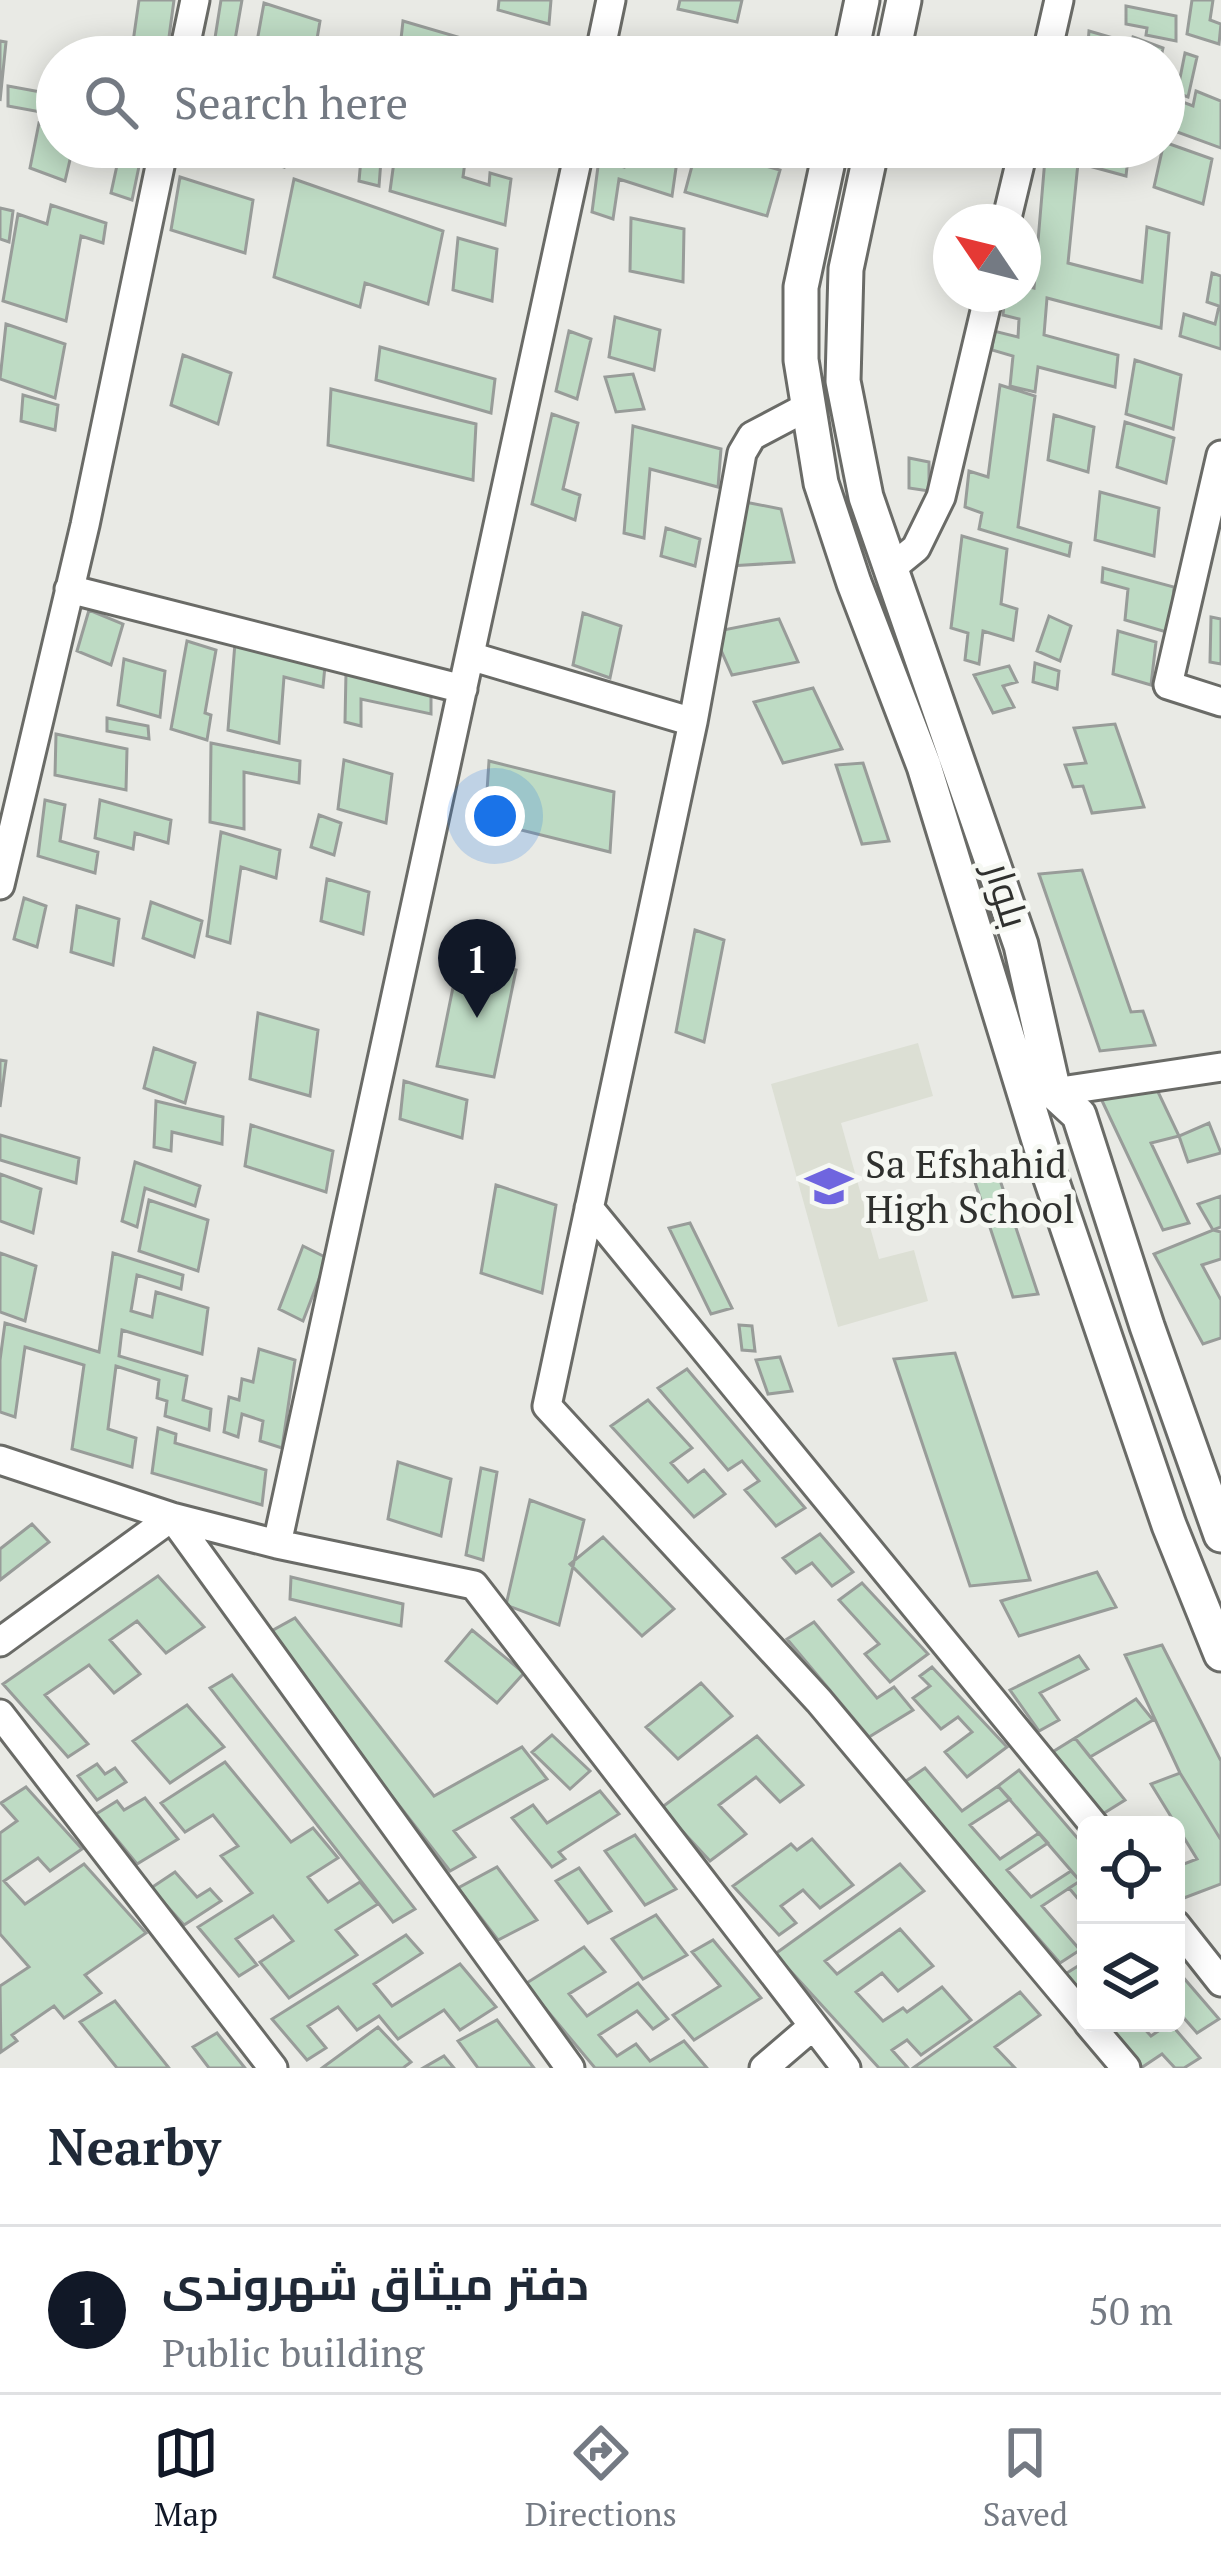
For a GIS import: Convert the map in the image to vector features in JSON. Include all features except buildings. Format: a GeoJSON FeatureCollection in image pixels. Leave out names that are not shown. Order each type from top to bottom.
{"type":"FeatureCollection","features":[{"type":"Feature","properties":{"kind":"main road"},"geometry":{"type":"LineString","coordinates":[[854,36],[862,0]]}},
{"type":"Feature","properties":{"kind":"main road"},"geometry":{"type":"LineString","coordinates":[[896,36],[904,0]]}},
{"type":"Feature","properties":{"kind":"main road","name":"بلوار"},"geometry":{"type":"LineString","coordinates":[[826,168],[801,287],[801,360],[821,483],[854,583],[1021,945],[1054,1092],[1079,1114],[1221,1534]]}},
{"type":"Feature","properties":{"kind":"main road","name":"بلوار"},"geometry":{"type":"LineString","coordinates":[[868,168],[846,269],[843,381],[866,496],[1049,1173],[1169,1525],[1221,1654]]}},
{"type":"Feature","properties":{"kind":"street"},"geometry":{"type":"LineString","coordinates":[[187,36],[195,0]]}},
{"type":"Feature","properties":{"kind":"street"},"geometry":{"type":"LineString","coordinates":[[603,36],[611,0]]}},
{"type":"Feature","properties":{"kind":"street"},"geometry":{"type":"LineString","coordinates":[[1051,36],[1059,0]]}},
{"type":"Feature","properties":{"kind":"street"},"geometry":{"type":"LineString","coordinates":[[0,885],[159,168]]}},
{"type":"Feature","properties":{"kind":"street"},"geometry":{"type":"LineString","coordinates":[[277,1544],[575,168]]}},
{"type":"Feature","properties":{"kind":"street"},"geometry":{"type":"LineString","coordinates":[[1010,204],[1019,168]]}},
{"type":"Feature","properties":{"kind":"street"},"geometry":{"type":"LineString","coordinates":[[889,570],[916,548],[941,497],[985,312]]}},
{"type":"Feature","properties":{"kind":"street"},"geometry":{"type":"LineString","coordinates":[[807,407],[752,436],[742,453],[693,722],[547,1406],[819,1701],[1077,2010]]}},
{"type":"Feature","properties":{"kind":"street"},"geometry":{"type":"LineString","coordinates":[[1221,455],[1168,685],[1221,702]]}},
{"type":"Feature","properties":{"kind":"street"},"geometry":{"type":"LineString","coordinates":[[69,589],[463,689]]}},
{"type":"Feature","properties":{"kind":"street"},"geometry":{"type":"LineString","coordinates":[[470,656],[693,722]]}},
{"type":"Feature","properties":{"kind":"street"},"geometry":{"type":"LineString","coordinates":[[1054,1092],[1221,1067]]}},
{"type":"Feature","properties":{"kind":"street"},"geometry":{"type":"LineString","coordinates":[[589,1208],[1087,1816]]}},
{"type":"Feature","properties":{"kind":"street"},"geometry":{"type":"LineString","coordinates":[[0,1460],[172,1516],[277,1544],[474,1585],[846,2068]]}},
{"type":"Feature","properties":{"kind":"street"},"geometry":{"type":"LineString","coordinates":[[0,1642],[172,1516]]}},
{"type":"Feature","properties":{"kind":"street"},"geometry":{"type":"LineString","coordinates":[[172,1516],[571,2068]]}},
{"type":"Feature","properties":{"kind":"street"},"geometry":{"type":"LineString","coordinates":[[0,1714],[273,2068]]}},
{"type":"Feature","properties":{"kind":"street"},"geometry":{"type":"LineString","coordinates":[[1185,1936],[1221,1982]]}},
{"type":"Feature","properties":{"kind":"street"},"geometry":{"type":"LineString","coordinates":[[764,2068],[813,2026]]}},
{"type":"Feature","properties":{"kind":"street"},"geometry":{"type":"LineString","coordinates":[[1095,2032],[1126,2068]]}},
{"type":"Feature","properties":{"kind":"shaded area","name":"Sa Efshahid High School"},"geometry":{"type":"Polygon","coordinates":[[[918,1043],[933,1096],[841,1123],[879,1259],[914,1250],[928,1301],[838,1327],[771,1084],[918,1043]]]}},
{"type":"Feature","properties":{"kind":"place","name":"دفتر میثاق شهروندی"},"geometry":{"type":"Point","coordinates":[477,1018]}},
{"type":"Feature","properties":{"kind":"place","name":"Sa Efshahid High School"},"geometry":{"type":"Point","coordinates":[829,1186]}}]}
